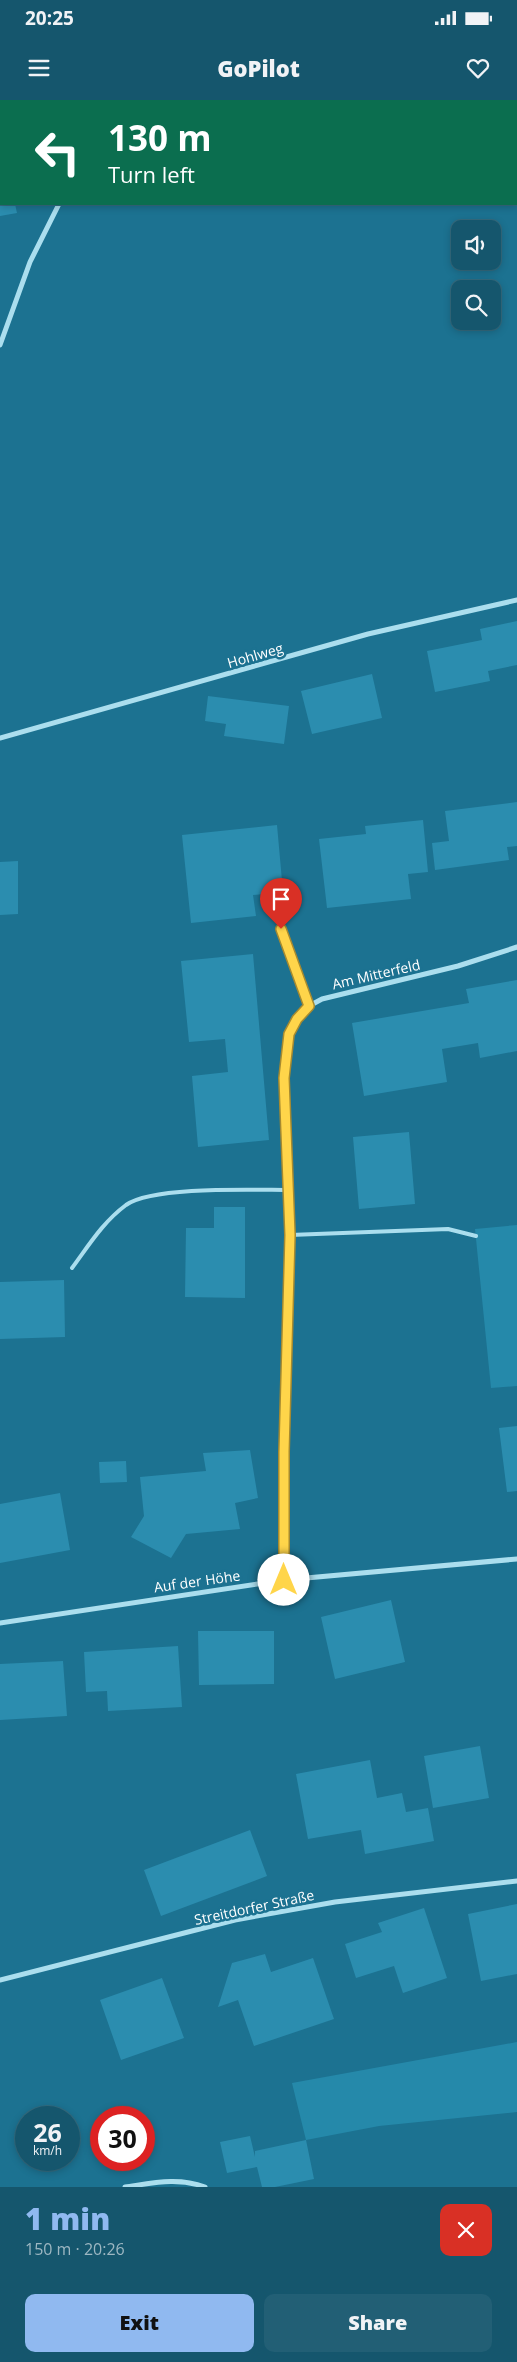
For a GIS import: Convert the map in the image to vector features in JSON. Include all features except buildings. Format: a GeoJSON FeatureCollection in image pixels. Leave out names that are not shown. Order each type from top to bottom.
{"type":"FeatureCollection","features":[{"type":"Feature","properties":{"kind":"street"},"geometry":{"type":"LineString","coordinates":[[0,345],[30,262],[58,205]]}},
{"type":"Feature","properties":{"kind":"street","name":"Hohlweg"},"geometry":{"type":"LineString","coordinates":[[0,738],[368,634],[517,600]]}},
{"type":"Feature","properties":{"kind":"street","name":"Am Mitterfeld"},"geometry":{"type":"LineString","coordinates":[[284,1580],[284,1452],[290,1235],[284,1113],[286,1052],[289,1034],[297,1019],[309,1006],[333,995],[458,966],[517,947]]}},
{"type":"Feature","properties":{"kind":"street","name":"Auf der Höhe"},"geometry":{"type":"LineString","coordinates":[[0,1623],[284,1580],[517,1559]]}},
{"type":"Feature","properties":{"kind":"street","name":"Streitdorfer Straße"},"geometry":{"type":"LineString","coordinates":[[0,1980],[235,1920],[335,1902],[517,1881]]}},
{"type":"Feature","properties":{"kind":"street"},"geometry":{"type":"LineString","coordinates":[[125,2187],[167,2180],[192,2182],[205,2187]]}},
{"type":"Feature","properties":{"kind":"lane"},"geometry":{"type":"LineString","coordinates":[[281,929],[309,1006]]}},
{"type":"Feature","properties":{"kind":"lane"},"geometry":{"type":"LineString","coordinates":[[72,1268],[100,1228],[128,1203],[155,1195],[183,1191],[288,1190]]}},
{"type":"Feature","properties":{"kind":"lane"},"geometry":{"type":"LineString","coordinates":[[290,1235],[448,1229],[476,1236]]}},
{"type":"Feature","properties":{"kind":"shaded area"},"geometry":{"type":"Polygon","coordinates":[[[517,1225],[517,1386],[491,1388],[475,1229],[517,1225]]]}},
{"type":"Feature","properties":{"kind":"shaded area"},"geometry":{"type":"Polygon","coordinates":[[[517,2042],[517,2112],[379,2126],[306,2140],[292,2083],[517,2042]]]}},
{"type":"Feature","properties":{"kind":"route"},"geometry":{"type":"LineString","coordinates":[[281,929],[309,1006],[297,1019],[289,1034],[284,1078],[290,1235],[284,1452],[284,1580]]}}]}
